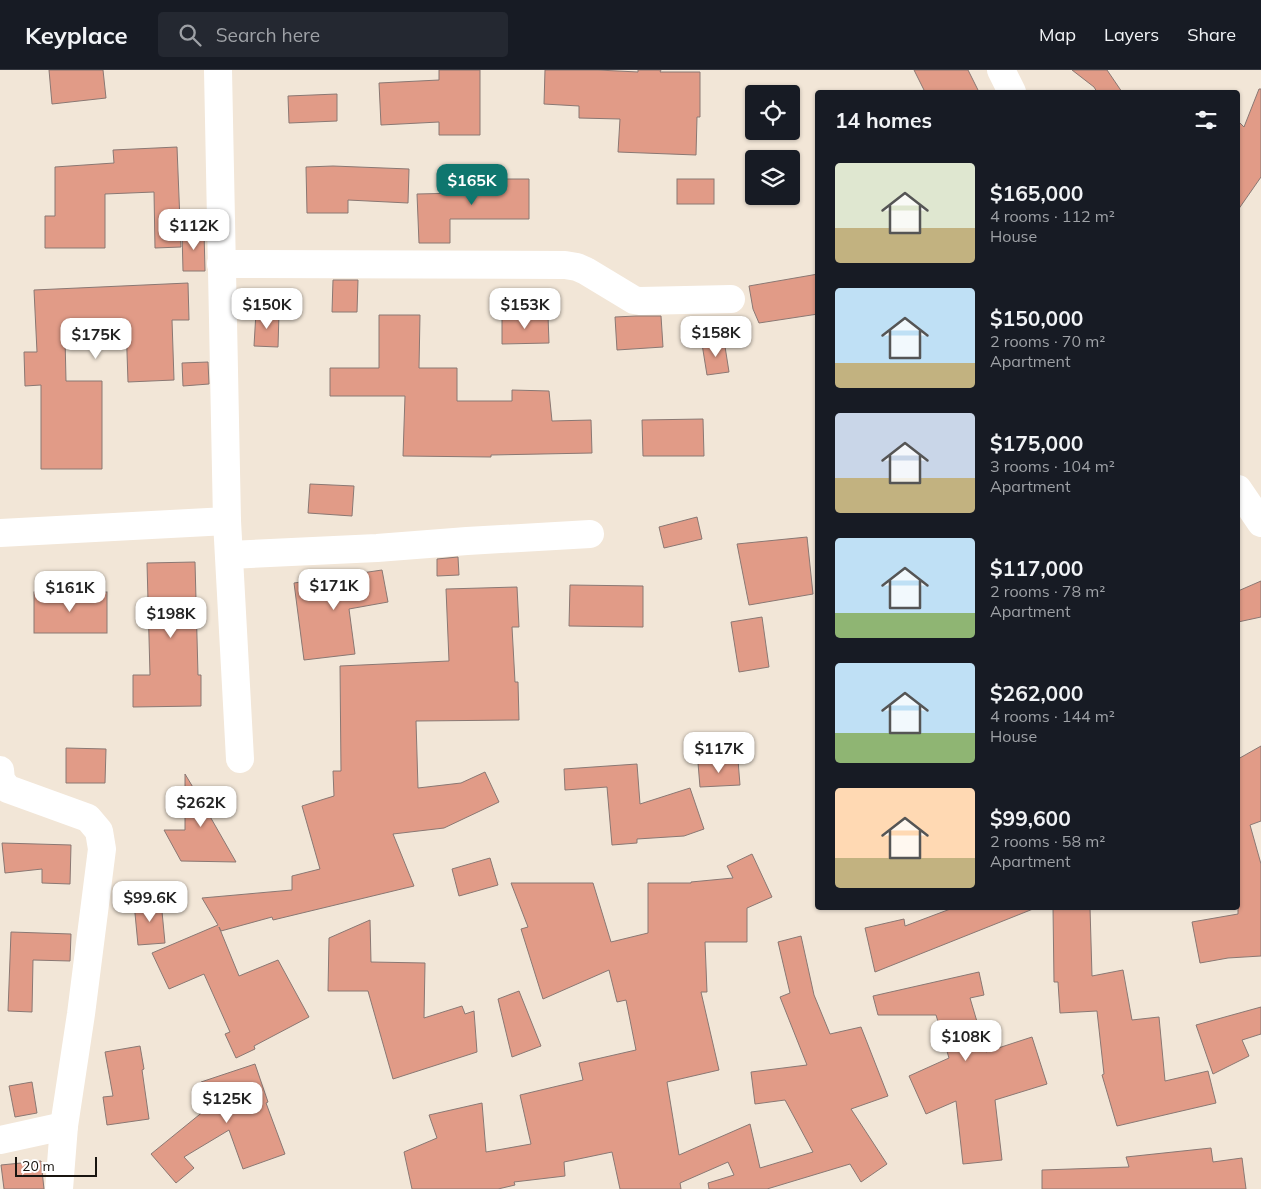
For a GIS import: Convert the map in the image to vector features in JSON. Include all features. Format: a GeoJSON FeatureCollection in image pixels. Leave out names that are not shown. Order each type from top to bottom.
{"type":"FeatureCollection","features":[{"type":"Feature","properties":{"kind":"street"},"geometry":{"type":"LineString","coordinates":[[218,70],[227,521],[240,759]]}},
{"type":"Feature","properties":{"kind":"street"},"geometry":{"type":"LineString","coordinates":[[1002,70],[1011,90]]}},
{"type":"Feature","properties":{"kind":"street"},"geometry":{"type":"LineString","coordinates":[[222,264],[565,265],[586,271],[634,300],[731,299]]}},
{"type":"Feature","properties":{"kind":"street"},"geometry":{"type":"LineString","coordinates":[[1240,492],[1261,523]]}},
{"type":"Feature","properties":{"kind":"street"},"geometry":{"type":"LineString","coordinates":[[0,533],[227,521]]}},
{"type":"Feature","properties":{"kind":"street"},"geometry":{"type":"LineString","coordinates":[[229,555],[377,548],[590,534]]}},
{"type":"Feature","properties":{"kind":"street"},"geometry":{"type":"LineString","coordinates":[[0,770],[1,780],[8,789],[88,818],[99,831],[102,848],[64,1126],[59,1189]]}},
{"type":"Feature","properties":{"kind":"street"},"geometry":{"type":"LineString","coordinates":[[0,1140],[64,1126]]}},
{"type":"Feature","properties":{"kind":"building"},"geometry":{"type":"Polygon","coordinates":[[[49,70],[103,70],[106,98],[52,104],[49,70]]]}},
{"type":"Feature","properties":{"kind":"building"},"geometry":{"type":"Polygon","coordinates":[[[439,70],[480,70],[480,135],[439,135],[439,122],[381,125],[379,83],[439,80],[439,70]]]}},
{"type":"Feature","properties":{"kind":"building"},"geometry":{"type":"Polygon","coordinates":[[[545,70],[700,72],[700,117],[697,117],[696,155],[618,152],[620,119],[579,118],[579,106],[544,104],[545,70]]]}},
{"type":"Feature","properties":{"kind":"building"},"geometry":{"type":"Polygon","coordinates":[[[914,70],[968,70],[978,90],[924,90],[914,70]]]}},
{"type":"Feature","properties":{"kind":"building"},"geometry":{"type":"Polygon","coordinates":[[[1072,70],[1107,70],[1121,90],[1096,90],[1072,70]]]}},
{"type":"Feature","properties":{"kind":"building"},"geometry":{"type":"Polygon","coordinates":[[[1259,89],[1261,89],[1261,177],[1240,207],[1240,123],[1244,127],[1259,89]]]}},
{"type":"Feature","properties":{"kind":"building"},"geometry":{"type":"Polygon","coordinates":[[[337,94],[337,121],[289,123],[288,96],[337,94]]]}},
{"type":"Feature","properties":{"kind":"building"},"geometry":{"type":"Polygon","coordinates":[[[177,147],[181,247],[155,248],[154,192],[105,194],[105,248],[45,248],[45,216],[55,216],[55,167],[114,163],[113,150],[177,147]]]}},
{"type":"Feature","properties":{"kind":"building"},"geometry":{"type":"Polygon","coordinates":[[[333,166],[409,169],[408,203],[348,200],[348,213],[307,213],[306,167],[333,166]]]}},
{"type":"Feature","properties":{"kind":"building"},"geometry":{"type":"Polygon","coordinates":[[[462,179],[529,179],[529,219],[450,219],[450,243],[419,243],[417,194],[462,193],[462,179]]]}},
{"type":"Feature","properties":{"kind":"building"},"geometry":{"type":"Polygon","coordinates":[[[677,179],[714,179],[714,204],[677,204],[677,179]]]}},
{"type":"Feature","properties":{"kind":"building"},"geometry":{"type":"Polygon","coordinates":[[[182,231],[204,231],[205,271],[183,271],[182,231]]]}},
{"type":"Feature","properties":{"kind":"building"},"geometry":{"type":"Polygon","coordinates":[[[815,275],[815,314],[759,323],[753,309],[749,286],[815,275]]]}},
{"type":"Feature","properties":{"kind":"building"},"geometry":{"type":"Polygon","coordinates":[[[333,280],[358,280],[357,312],[332,312],[333,280]]]}},
{"type":"Feature","properties":{"kind":"building"},"geometry":{"type":"Polygon","coordinates":[[[188,283],[189,320],[172,320],[174,380],[128,382],[126,323],[76,323],[77,337],[65,337],[66,381],[102,381],[102,469],[41,469],[41,385],[25,386],[24,352],[37,352],[34,290],[188,283]]]}},
{"type":"Feature","properties":{"kind":"building"},"geometry":{"type":"Polygon","coordinates":[[[256,312],[279,313],[278,347],[254,346],[256,312]]]}},
{"type":"Feature","properties":{"kind":"building"},"geometry":{"type":"Polygon","coordinates":[[[379,315],[420,315],[419,368],[457,368],[457,401],[512,401],[512,390],[549,391],[552,421],[591,420],[592,453],[491,455],[491,457],[403,456],[405,396],[330,396],[330,368],[379,368],[379,315]]]}},
{"type":"Feature","properties":{"kind":"building"},"geometry":{"type":"Polygon","coordinates":[[[502,316],[548,316],[549,343],[502,344],[502,316]]]}},
{"type":"Feature","properties":{"kind":"building"},"geometry":{"type":"Polygon","coordinates":[[[661,316],[663,347],[617,350],[615,317],[661,316]]]}},
{"type":"Feature","properties":{"kind":"building"},"geometry":{"type":"Polygon","coordinates":[[[724,340],[729,372],[707,375],[702,344],[724,340]]]}},
{"type":"Feature","properties":{"kind":"building"},"geometry":{"type":"Polygon","coordinates":[[[208,362],[209,384],[183,386],[182,363],[208,362]]]}},
{"type":"Feature","properties":{"kind":"building"},"geometry":{"type":"Polygon","coordinates":[[[703,419],[704,456],[643,456],[642,420],[703,419]]]}},
{"type":"Feature","properties":{"kind":"building"},"geometry":{"type":"Polygon","coordinates":[[[310,484],[354,486],[352,516],[308,513],[310,484]]]}},
{"type":"Feature","properties":{"kind":"building"},"geometry":{"type":"Polygon","coordinates":[[[697,517],[702,539],[664,548],[659,527],[697,517]]]}},
{"type":"Feature","properties":{"kind":"building"},"geometry":{"type":"Polygon","coordinates":[[[807,537],[813,594],[749,605],[737,544],[807,537]]]}},
{"type":"Feature","properties":{"kind":"building"},"geometry":{"type":"Polygon","coordinates":[[[458,557],[459,575],[437,576],[437,559],[458,557]]]}},
{"type":"Feature","properties":{"kind":"building"},"geometry":{"type":"Polygon","coordinates":[[[195,562],[198,675],[201,675],[201,706],[133,707],[133,675],[150,675],[147,563],[195,562]]]}},
{"type":"Feature","properties":{"kind":"building"},"geometry":{"type":"Polygon","coordinates":[[[382,570],[388,602],[349,609],[355,654],[304,660],[294,583],[382,570]]]}},
{"type":"Feature","properties":{"kind":"building"},"geometry":{"type":"Polygon","coordinates":[[[1261,581],[1261,617],[1240,622],[1240,590],[1261,581]]]}},
{"type":"Feature","properties":{"kind":"building"},"geometry":{"type":"Polygon","coordinates":[[[570,585],[643,586],[643,627],[569,626],[570,585]]]}},
{"type":"Feature","properties":{"kind":"building"},"geometry":{"type":"Polygon","coordinates":[[[517,587],[519,627],[512,627],[515,682],[518,682],[519,720],[416,721],[418,788],[461,783],[485,772],[499,802],[444,828],[393,834],[414,886],[273,920],[272,917],[221,931],[219,927],[239,976],[278,960],[309,1017],[254,1046],[255,1049],[236,1058],[225,1034],[230,1032],[204,974],[169,989],[152,953],[218,925],[202,898],[292,890],[292,876],[320,869],[302,806],[334,796],[333,771],[341,771],[340,666],[449,661],[446,589],[517,587]]]}},
{"type":"Feature","properties":{"kind":"building"},"geometry":{"type":"Polygon","coordinates":[[[34,592],[107,592],[107,633],[34,633],[34,592]]]}},
{"type":"Feature","properties":{"kind":"building"},"geometry":{"type":"Polygon","coordinates":[[[762,617],[769,667],[739,672],[731,622],[762,617]]]}},
{"type":"Feature","properties":{"kind":"building"},"geometry":{"type":"Polygon","coordinates":[[[1261,746],[1261,821],[1250,825],[1261,864],[1261,956],[1228,958],[1200,963],[1192,922],[1238,914],[1238,910],[1240,910],[1240,758],[1261,746]]]}},
{"type":"Feature","properties":{"kind":"building"},"geometry":{"type":"Polygon","coordinates":[[[66,748],[106,749],[105,783],[66,783],[66,748]]]}},
{"type":"Feature","properties":{"kind":"building"},"geometry":{"type":"Polygon","coordinates":[[[738,760],[740,785],[700,787],[698,763],[738,760]]]}},
{"type":"Feature","properties":{"kind":"building"},"geometry":{"type":"Polygon","coordinates":[[[637,764],[640,804],[690,788],[704,829],[684,836],[637,839],[637,843],[612,845],[607,787],[565,790],[564,769],[637,764]]]}},
{"type":"Feature","properties":{"kind":"building"},"geometry":{"type":"Polygon","coordinates":[[[185,774],[194,789],[224,789],[224,813],[208,813],[236,862],[181,861],[164,830],[185,830],[185,774]]]}},
{"type":"Feature","properties":{"kind":"building"},"geometry":{"type":"Polygon","coordinates":[[[2,843],[71,845],[70,884],[42,883],[42,869],[5,873],[2,843]]]}},
{"type":"Feature","properties":{"kind":"building"},"geometry":{"type":"Polygon","coordinates":[[[752,854],[772,897],[747,908],[747,942],[705,942],[707,992],[701,992],[719,1070],[667,1082],[679,1155],[750,1124],[760,1168],[813,1152],[785,1100],[755,1104],[751,1072],[807,1065],[780,997],[790,993],[778,942],[801,936],[814,995],[830,1034],[861,1027],[888,1096],[851,1109],[887,1164],[861,1182],[850,1164],[767,1189],[709,1189],[708,1183],[734,1175],[728,1162],[680,1183],[681,1189],[620,1189],[612,1152],[564,1162],[565,1176],[514,1182],[515,1185],[498,1189],[412,1189],[404,1152],[437,1138],[429,1115],[482,1103],[486,1152],[531,1144],[520,1095],[583,1080],[579,1063],[636,1050],[626,1000],[617,1002],[609,970],[543,999],[521,929],[528,927],[511,883],[593,883],[611,942],[648,933],[648,883],[691,883],[733,878],[727,866],[752,854]]]}},
{"type":"Feature","properties":{"kind":"building"},"geometry":{"type":"Polygon","coordinates":[[[490,858],[498,885],[459,896],[452,869],[490,858]]]}},
{"type":"Feature","properties":{"kind":"building"},"geometry":{"type":"Polygon","coordinates":[[[161,901],[165,943],[138,945],[134,903],[161,901]]]}},
{"type":"Feature","properties":{"kind":"building"},"geometry":{"type":"Polygon","coordinates":[[[948,910],[1030,910],[875,972],[865,928],[904,919],[905,926],[948,910]]]}},
{"type":"Feature","properties":{"kind":"building"},"geometry":{"type":"Polygon","coordinates":[[[1053,910],[1090,910],[1092,976],[1123,970],[1132,1020],[1159,1017],[1165,1081],[1208,1071],[1216,1103],[1117,1126],[1102,1075],[1104,1074],[1097,1011],[1060,1013],[1058,982],[1054,982],[1053,910]]]}},
{"type":"Feature","properties":{"kind":"building"},"geometry":{"type":"Polygon","coordinates":[[[370,920],[371,962],[425,963],[424,1018],[462,1006],[465,1014],[474,1011],[477,1052],[393,1079],[368,991],[328,991],[329,938],[370,920]]]}},
{"type":"Feature","properties":{"kind":"building"},"geometry":{"type":"Polygon","coordinates":[[[11,932],[71,934],[70,961],[33,960],[32,1012],[8,1011],[11,932]]]}},
{"type":"Feature","properties":{"kind":"building"},"geometry":{"type":"Polygon","coordinates":[[[979,972],[984,995],[970,998],[986,1052],[1032,1037],[1047,1084],[995,1100],[1002,1160],[963,1164],[956,1101],[926,1114],[909,1076],[949,1058],[936,1015],[878,1015],[873,996],[979,972]]]}},
{"type":"Feature","properties":{"kind":"building"},"geometry":{"type":"Polygon","coordinates":[[[519,991],[541,1046],[512,1057],[498,999],[519,991]]]}},
{"type":"Feature","properties":{"kind":"building"},"geometry":{"type":"Polygon","coordinates":[[[1261,1007],[1261,1034],[1242,1040],[1249,1056],[1213,1074],[1196,1025],[1261,1007]]]}},
{"type":"Feature","properties":{"kind":"building"},"geometry":{"type":"Polygon","coordinates":[[[140,1046],[149,1119],[107,1125],[103,1097],[113,1096],[105,1052],[140,1046]]]}},
{"type":"Feature","properties":{"kind":"building"},"geometry":{"type":"Polygon","coordinates":[[[255,1064],[268,1102],[266,1103],[285,1154],[243,1169],[229,1130],[184,1157],[194,1168],[176,1183],[151,1154],[210,1106],[201,1082],[255,1064]]]}},
{"type":"Feature","properties":{"kind":"building"},"geometry":{"type":"Polygon","coordinates":[[[32,1082],[37,1113],[15,1117],[9,1086],[32,1082]]]}},
{"type":"Feature","properties":{"kind":"building"},"geometry":{"type":"Polygon","coordinates":[[[1211,1148],[1213,1162],[1242,1158],[1246,1189],[1042,1189],[1042,1170],[1129,1167],[1126,1157],[1211,1148]]]}},
{"type":"Feature","properties":{"kind":"building"},"geometry":{"type":"Polygon","coordinates":[[[41,1161],[44,1189],[4,1189],[1,1165],[41,1161]]]}}]}
